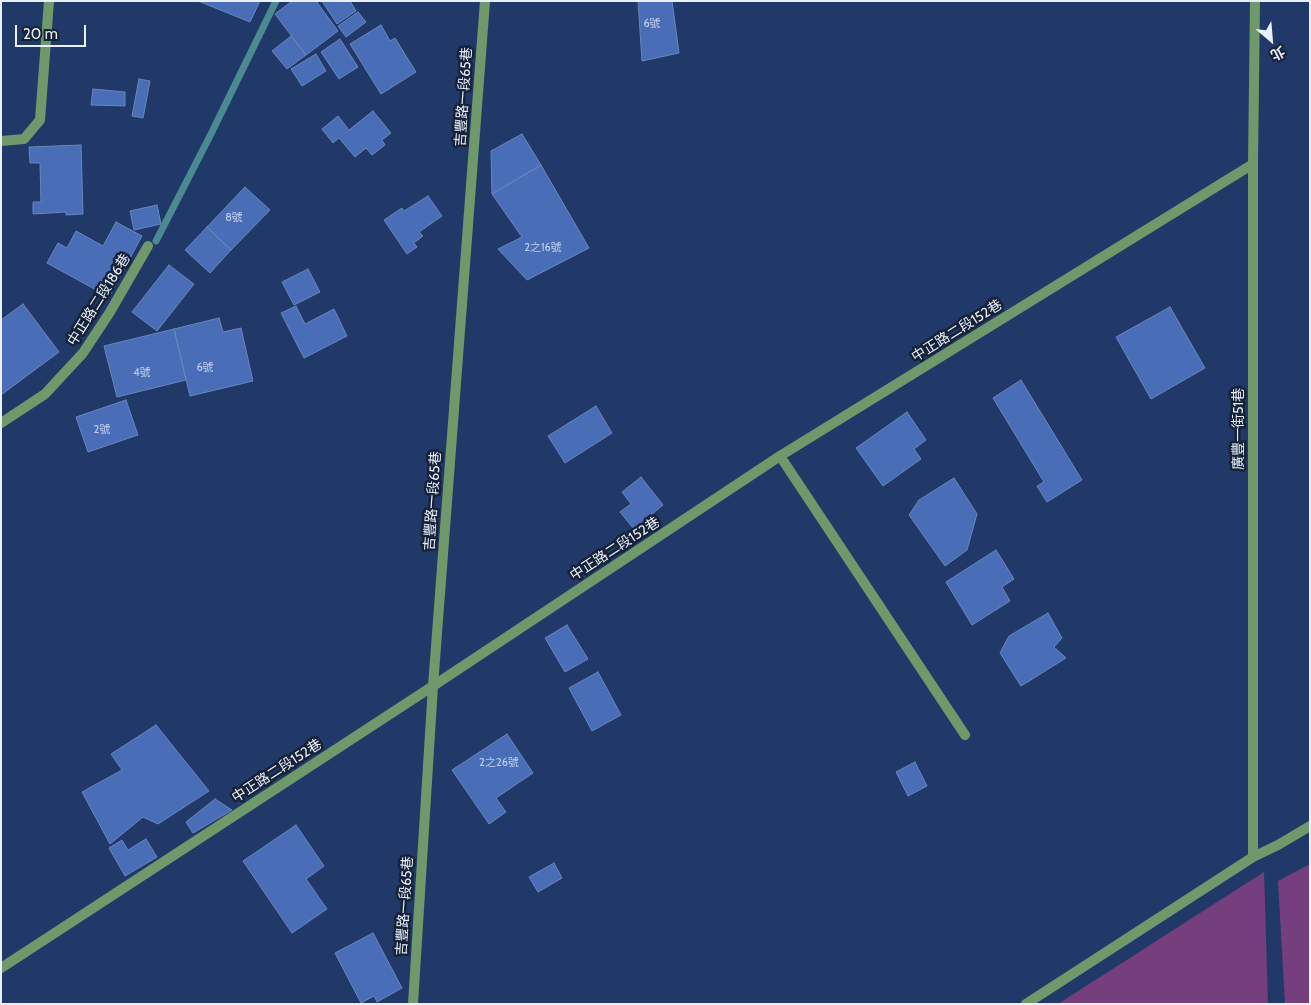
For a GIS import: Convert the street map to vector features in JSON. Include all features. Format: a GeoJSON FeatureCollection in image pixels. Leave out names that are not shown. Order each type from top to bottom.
{"type":"FeatureCollection","features":[{"type":"Feature","properties":{"kind":"street"},"geometry":{"type":"LineString","coordinates":[[1,140],[24,139],[40,120],[49,1]]}},
{"type":"Feature","properties":{"kind":"street","name":"吉豐路一段65巷"},"geometry":{"type":"LineString","coordinates":[[413,1004],[433,686],[485,1]]}},
{"type":"Feature","properties":{"kind":"street","name":"廣豐一街51巷"},"geometry":{"type":"LineString","coordinates":[[1253,857],[1253,164],[1255,1]]}},
{"type":"Feature","properties":{"kind":"street","name":"中正路二段152巷"},"geometry":{"type":"LineString","coordinates":[[1,968],[433,686],[780,456],[1253,164]]}},
{"type":"Feature","properties":{"kind":"street","name":"中正路二段186巷"},"geometry":{"type":"LineString","coordinates":[[1,424],[45,394],[83,353],[110,312],[148,246]]}},
{"type":"Feature","properties":{"kind":"street"},"geometry":{"type":"LineString","coordinates":[[780,456],[965,735]]}},
{"type":"Feature","properties":{"kind":"street"},"geometry":{"type":"LineString","coordinates":[[1026,1004],[1253,857],[1310,826]]}},
{"type":"Feature","properties":{"kind":"shaded area"},"geometry":{"type":"Polygon","coordinates":[[[1310,864],[1310,1004],[1285,1004],[1278,881],[1310,864]]]}},
{"type":"Feature","properties":{"kind":"shaded area"},"geometry":{"type":"Polygon","coordinates":[[[1264,872],[1268,1004],[1058,1004],[1264,872]]]}},
{"type":"Feature","properties":{"kind":"building"},"geometry":{"type":"Polygon","coordinates":[[[198,1],[260,1],[250,22],[198,1]]]}},
{"type":"Feature","properties":{"kind":"building"},"geometry":{"type":"Polygon","coordinates":[[[292,1],[316,1],[338,31],[306,55],[275,14],[292,1]]]}},
{"type":"Feature","properties":{"kind":"building"},"geometry":{"type":"Polygon","coordinates":[[[322,1],[350,1],[356,11],[337,24],[322,1]]]}},
{"type":"Feature","properties":{"kind":"building"},"geometry":{"type":"Polygon","coordinates":[[[638,1],[672,1],[679,53],[642,61],[638,1]]]}},
{"type":"Feature","properties":{"kind":"building"},"geometry":{"type":"Polygon","coordinates":[[[358,12],[366,22],[346,37],[338,26],[358,12]]]}},
{"type":"Feature","properties":{"kind":"building"},"geometry":{"type":"Polygon","coordinates":[[[381,25],[390,41],[395,38],[416,72],[381,94],[350,44],[381,25]]]}},
{"type":"Feature","properties":{"kind":"building"},"geometry":{"type":"Polygon","coordinates":[[[291,36],[306,55],[287,69],[272,51],[291,36]]]}},
{"type":"Feature","properties":{"kind":"building"},"geometry":{"type":"Polygon","coordinates":[[[340,39],[358,67],[339,79],[321,52],[340,39]]]}},
{"type":"Feature","properties":{"kind":"building"},"geometry":{"type":"Polygon","coordinates":[[[316,54],[326,71],[302,86],[291,69],[316,54]]]}},
{"type":"Feature","properties":{"kind":"building"},"geometry":{"type":"Polygon","coordinates":[[[139,79],[150,81],[143,118],[132,116],[139,79]]]}},
{"type":"Feature","properties":{"kind":"building"},"geometry":{"type":"Polygon","coordinates":[[[93,89],[125,92],[125,106],[91,105],[93,89]]]}},
{"type":"Feature","properties":{"kind":"building"},"geometry":{"type":"Polygon","coordinates":[[[373,111],[391,133],[382,140],[385,145],[372,155],[366,148],[355,157],[339,138],[333,143],[322,129],[338,116],[349,130],[373,111]]]}},
{"type":"Feature","properties":{"kind":"building"},"geometry":{"type":"Polygon","coordinates":[[[522,134],[541,165],[492,194],[491,151],[522,134]]]}},
{"type":"Feature","properties":{"kind":"building"},"geometry":{"type":"Polygon","coordinates":[[[81,145],[83,214],[66,215],[66,212],[33,214],[33,202],[41,202],[40,163],[30,163],[29,147],[81,145]]]}},
{"type":"Feature","properties":{"kind":"building"},"geometry":{"type":"Polygon","coordinates":[[[541,165],[589,248],[527,280],[498,249],[522,237],[492,194],[541,165]]]}},
{"type":"Feature","properties":{"kind":"building"},"geometry":{"type":"Polygon","coordinates":[[[245,187],[270,210],[231,250],[207,227],[245,187]]]}},
{"type":"Feature","properties":{"kind":"building"},"geometry":{"type":"Polygon","coordinates":[[[428,196],[442,216],[419,232],[423,236],[414,243],[417,247],[407,254],[384,220],[402,208],[404,211],[428,196]]]}},
{"type":"Feature","properties":{"kind":"building"},"geometry":{"type":"Polygon","coordinates":[[[157,205],[161,224],[134,230],[130,211],[157,205]]]}},
{"type":"Feature","properties":{"kind":"building"},"geometry":{"type":"Polygon","coordinates":[[[116,222],[142,236],[109,297],[47,263],[58,243],[67,248],[76,231],[103,246],[116,222]]]}},
{"type":"Feature","properties":{"kind":"building"},"geometry":{"type":"Polygon","coordinates":[[[207,227],[231,250],[210,273],[185,250],[207,227]]]}},
{"type":"Feature","properties":{"kind":"building"},"geometry":{"type":"Polygon","coordinates":[[[169,265],[194,284],[157,331],[132,312],[169,265]]]}},
{"type":"Feature","properties":{"kind":"building"},"geometry":{"type":"Polygon","coordinates":[[[308,269],[320,292],[294,305],[282,282],[308,269]]]}},
{"type":"Feature","properties":{"kind":"building"},"geometry":{"type":"Polygon","coordinates":[[[23,304],[59,352],[1,395],[1,320],[23,304]]]}},
{"type":"Feature","properties":{"kind":"building"},"geometry":{"type":"Polygon","coordinates":[[[296,306],[305,324],[334,309],[347,336],[304,358],[281,313],[296,306]]]}},
{"type":"Feature","properties":{"kind":"building"},"geometry":{"type":"Polygon","coordinates":[[[1170,307],[1205,368],[1151,399],[1116,337],[1170,307]]]}},
{"type":"Feature","properties":{"kind":"building"},"geometry":{"type":"Polygon","coordinates":[[[219,318],[223,332],[241,328],[253,381],[190,396],[174,329],[219,318]]]}},
{"type":"Feature","properties":{"kind":"building"},"geometry":{"type":"Polygon","coordinates":[[[174,329],[186,380],[117,397],[104,346],[174,329]]]}},
{"type":"Feature","properties":{"kind":"building"},"geometry":{"type":"Polygon","coordinates":[[[1021,380],[1082,480],[1047,502],[1037,486],[1044,482],[993,398],[1021,380]]]}},
{"type":"Feature","properties":{"kind":"building"},"geometry":{"type":"Polygon","coordinates":[[[126,400],[138,435],[88,452],[76,417],[126,400]]]}},
{"type":"Feature","properties":{"kind":"building"},"geometry":{"type":"Polygon","coordinates":[[[596,406],[612,433],[565,463],[548,436],[596,406]]]}},
{"type":"Feature","properties":{"kind":"building"},"geometry":{"type":"Polygon","coordinates":[[[907,412],[926,440],[914,449],[921,459],[883,486],[856,448],[907,412]]]}},
{"type":"Feature","properties":{"kind":"building"},"geometry":{"type":"Polygon","coordinates":[[[641,477],[663,505],[634,529],[620,512],[631,504],[622,492],[641,477]]]}},
{"type":"Feature","properties":{"kind":"building"},"geometry":{"type":"Polygon","coordinates":[[[954,478],[977,514],[967,550],[945,566],[909,515],[919,500],[954,478]]]}},
{"type":"Feature","properties":{"kind":"building"},"geometry":{"type":"Polygon","coordinates":[[[996,550],[1014,579],[1002,587],[1010,601],[972,625],[946,582],[996,550]]]}},
{"type":"Feature","properties":{"kind":"building"},"geometry":{"type":"Polygon","coordinates":[[[1048,613],[1062,638],[1054,647],[1066,658],[1021,686],[1000,653],[1009,636],[1048,613]]]}},
{"type":"Feature","properties":{"kind":"building"},"geometry":{"type":"Polygon","coordinates":[[[567,625],[588,659],[565,672],[545,638],[567,625]]]}},
{"type":"Feature","properties":{"kind":"building"},"geometry":{"type":"Polygon","coordinates":[[[598,672],[621,715],[592,731],[569,688],[598,672]]]}},
{"type":"Feature","properties":{"kind":"building"},"geometry":{"type":"Polygon","coordinates":[[[156,725],[209,791],[158,824],[143,817],[110,844],[82,792],[122,770],[111,754],[156,725]]]}},
{"type":"Feature","properties":{"kind":"building"},"geometry":{"type":"Polygon","coordinates":[[[507,734],[533,773],[496,798],[506,812],[489,824],[452,770],[507,734]]]}},
{"type":"Feature","properties":{"kind":"building"},"geometry":{"type":"Polygon","coordinates":[[[915,762],[927,786],[908,796],[896,772],[915,762]]]}},
{"type":"Feature","properties":{"kind":"building"},"geometry":{"type":"Polygon","coordinates":[[[215,799],[232,810],[193,833],[186,822],[215,799]]]}},
{"type":"Feature","properties":{"kind":"building"},"geometry":{"type":"Polygon","coordinates":[[[296,825],[324,866],[306,879],[327,909],[292,933],[243,861],[296,825]]]}},
{"type":"Feature","properties":{"kind":"building"},"geometry":{"type":"Polygon","coordinates":[[[146,839],[157,857],[125,876],[109,848],[122,840],[128,850],[146,839]]]}},
{"type":"Feature","properties":{"kind":"building"},"geometry":{"type":"Polygon","coordinates":[[[554,863],[562,878],[538,892],[529,877],[554,863]]]}},
{"type":"Feature","properties":{"kind":"building"},"geometry":{"type":"Polygon","coordinates":[[[373,933],[402,988],[377,1002],[374,996],[361,1003],[335,953],[373,933]]]}},
{"type":"Feature","properties":{"kind":"waterway"},"geometry":{"type":"LineString","coordinates":[[156,241],[276,1]]}}]}
